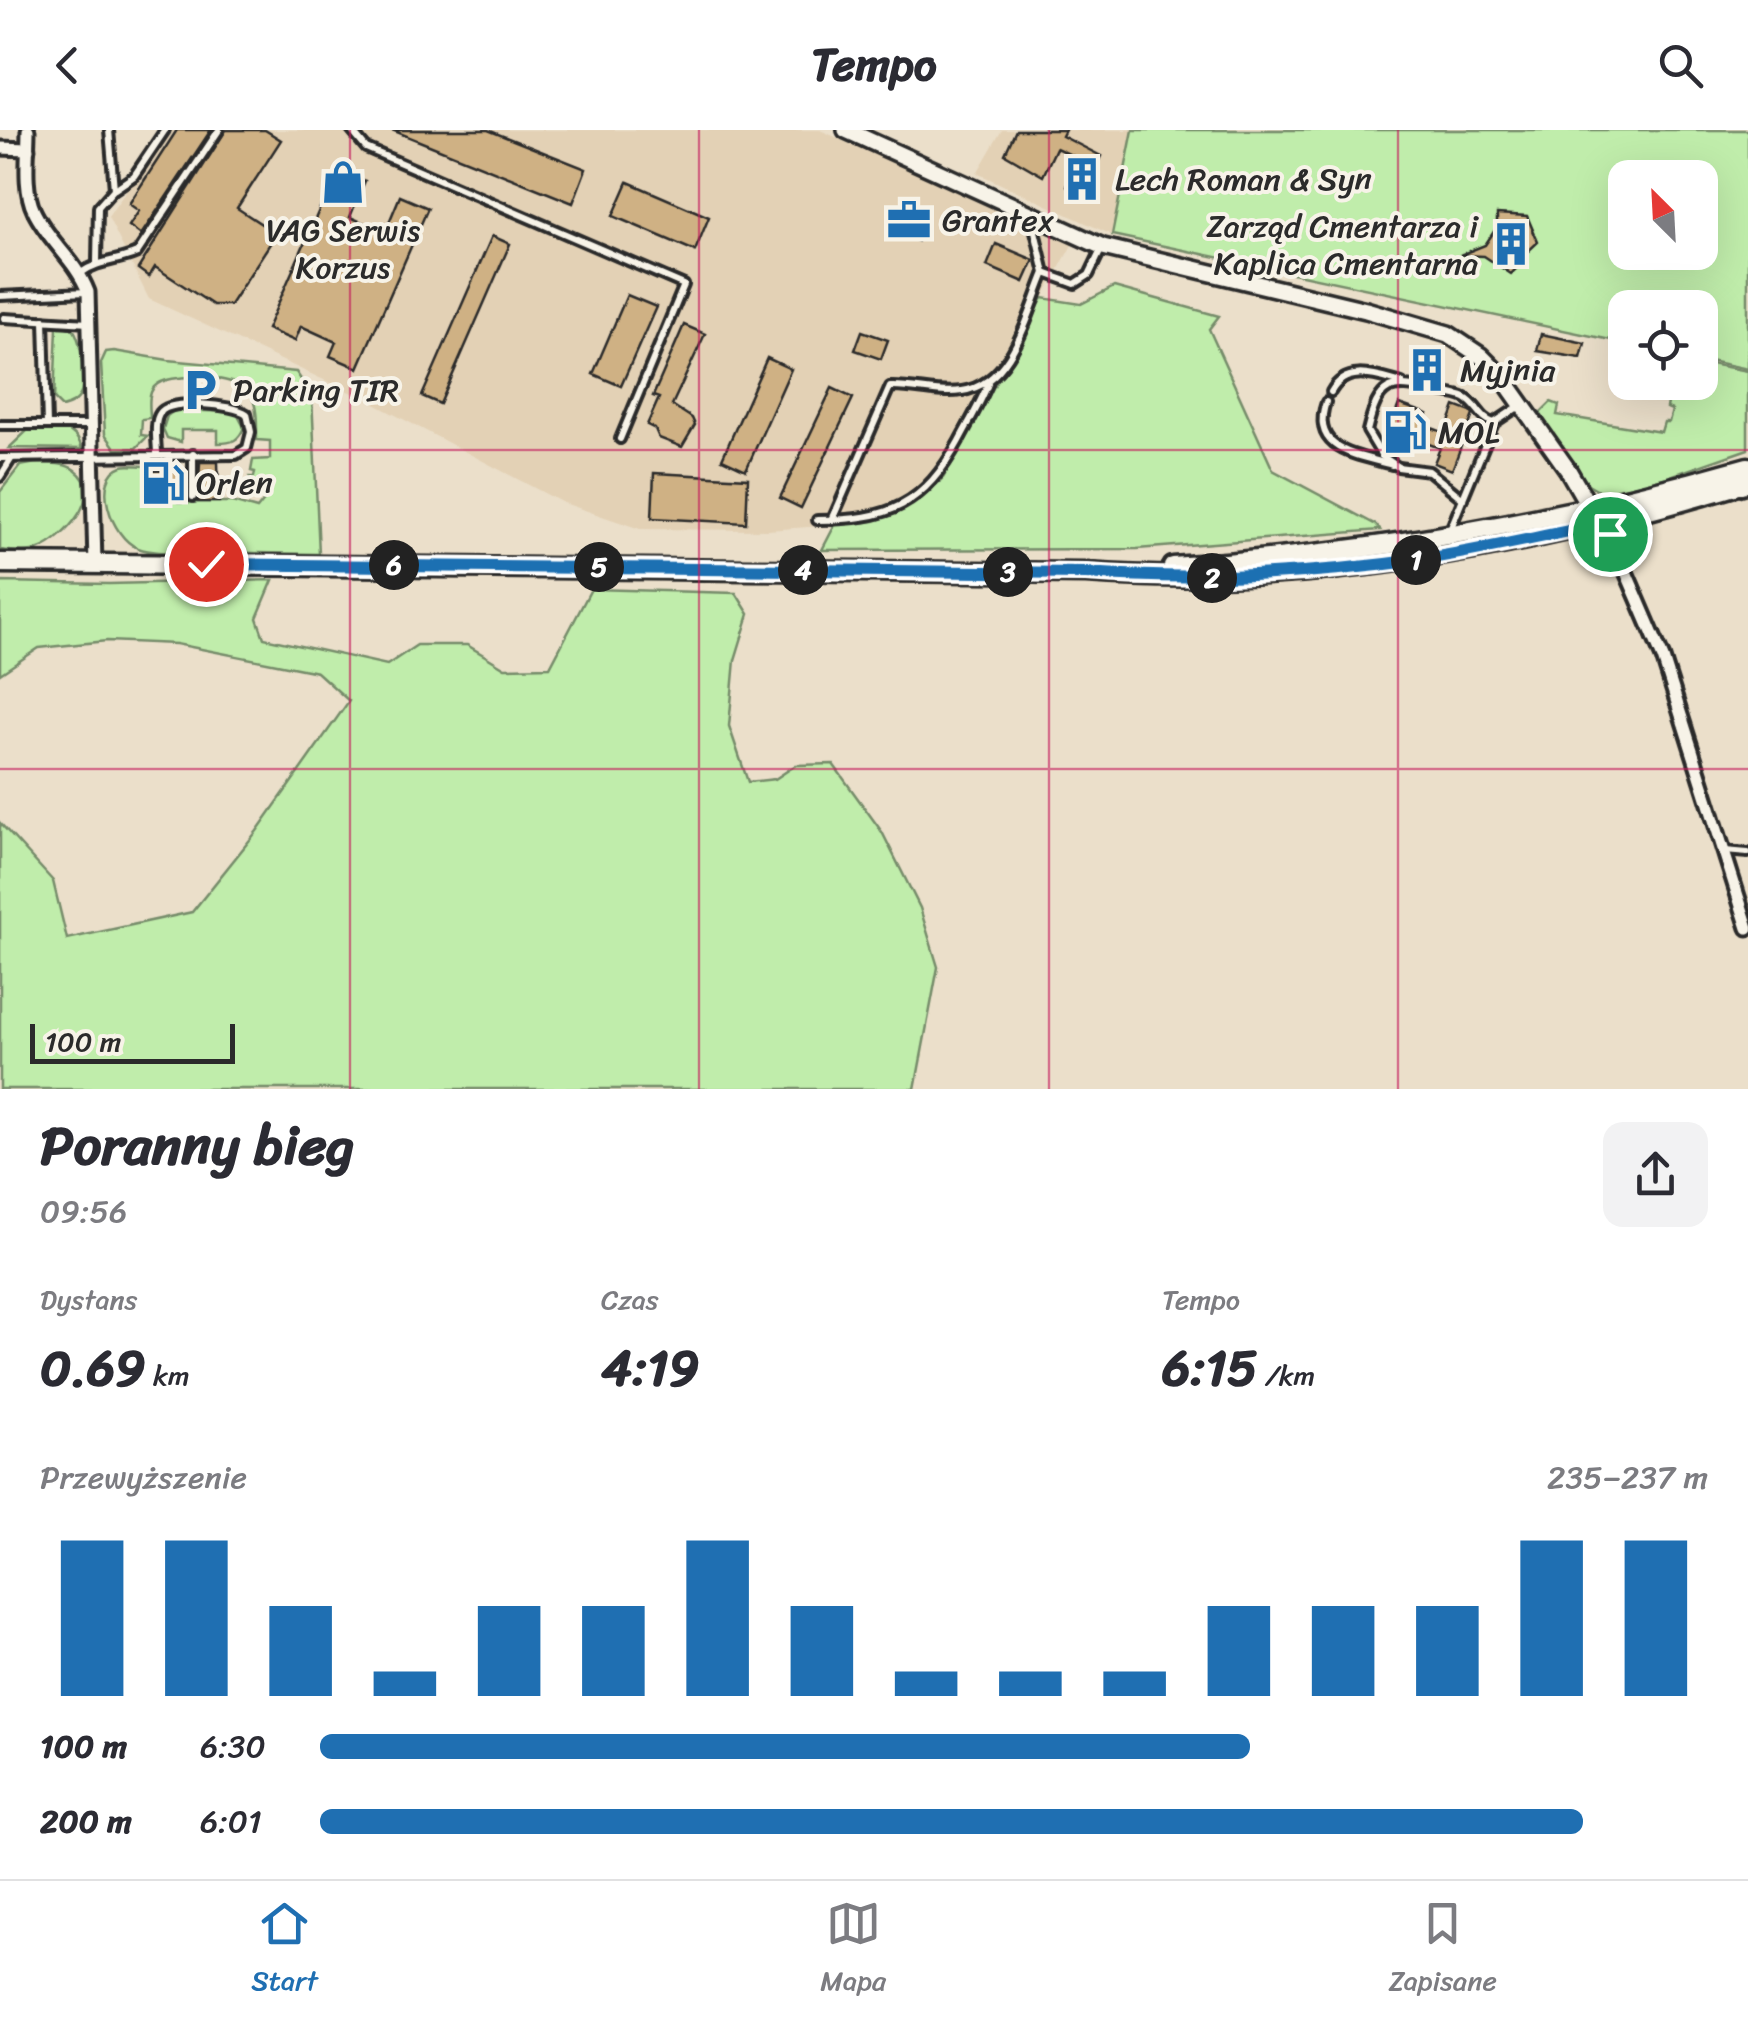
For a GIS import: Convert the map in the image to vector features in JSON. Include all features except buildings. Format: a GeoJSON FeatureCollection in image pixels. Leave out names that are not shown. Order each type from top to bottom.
{"type":"FeatureCollection","features":[{"type":"Feature","properties":{"kind":"main road"},"geometry":{"type":"LineString","coordinates":[[1086,573],[1252,562],[1447,536],[1589,509],[1748,467]]}},
{"type":"Feature","properties":{"kind":"main road"},"geometry":{"type":"LineString","coordinates":[[0,563],[1086,573],[1159,578],[1270,576],[1425,559],[1605,524],[1748,482]]}},
{"type":"Feature","properties":{"kind":"street"},"geometry":{"type":"LineString","coordinates":[[28,130],[32,208],[81,273],[88,292],[95,564]]}},
{"type":"Feature","properties":{"kind":"street"},"geometry":{"type":"LineString","coordinates":[[846,130],[866,134],[1103,247],[1366,310],[1448,334],[1481,356],[1522,404],[1568,470],[1589,509],[1605,524],[1663,658],[1748,928]]}},
{"type":"Feature","properties":{"kind":"street"},"geometry":{"type":"LineString","coordinates":[[0,148],[28,149]]}},
{"type":"Feature","properties":{"kind":"lane"},"geometry":{"type":"LineString","coordinates":[[109,130],[114,189]]}},
{"type":"Feature","properties":{"kind":"lane"},"geometry":{"type":"LineString","coordinates":[[96,262],[98,207],[114,189],[134,176],[165,130]]}},
{"type":"Feature","properties":{"kind":"lane"},"geometry":{"type":"LineString","coordinates":[[81,273],[96,262],[137,253],[218,130]]}},
{"type":"Feature","properties":{"kind":"lane"},"geometry":{"type":"LineString","coordinates":[[351,130],[366,148],[684,284],[620,439]]}},
{"type":"Feature","properties":{"kind":"lane"},"geometry":{"type":"LineString","coordinates":[[817,520],[861,518],[886,512],[910,501],[942,472],[988,383],[1012,350],[1045,272],[1037,216]]}},
{"type":"Feature","properties":{"kind":"lane"},"geometry":{"type":"LineString","coordinates":[[1045,272],[1075,284],[1088,275],[1103,247]]}},
{"type":"Feature","properties":{"kind":"lane"},"geometry":{"type":"LineString","coordinates":[[0,296],[88,292]]}},
{"type":"Feature","properties":{"kind":"lane"},"geometry":{"type":"LineString","coordinates":[[4,318],[90,324]]}},
{"type":"Feature","properties":{"kind":"lane"},"geometry":{"type":"LineString","coordinates":[[44,320],[47,424]]}},
{"type":"Feature","properties":{"kind":"lane"},"geometry":{"type":"LineString","coordinates":[[1331,392],[1337,380],[1354,373],[1465,398],[1482,419],[1494,423]]}},
{"type":"Feature","properties":{"kind":"lane"},"geometry":{"type":"LineString","coordinates":[[832,520],[890,387],[944,392],[965,391],[988,383]]}},
{"type":"Feature","properties":{"kind":"lane"},"geometry":{"type":"LineString","coordinates":[[1398,466],[1382,456],[1367,431],[1375,404],[1387,389],[1403,384]]}},
{"type":"Feature","properties":{"kind":"lane"},"geometry":{"type":"LineString","coordinates":[[1326,402],[1323,429],[1330,442],[1341,450],[1398,466],[1430,470],[1463,498]]}},
{"type":"Feature","properties":{"kind":"lane"},"geometry":{"type":"LineString","coordinates":[[1447,536],[1494,423],[1522,404]]}},
{"type":"Feature","properties":{"kind":"lane"},"geometry":{"type":"LineString","coordinates":[[0,458],[236,455],[246,448],[251,432],[247,414],[237,406],[170,406],[157,417],[157,454]]}},
{"type":"Feature","properties":{"kind":"lane"},"geometry":{"type":"LineString","coordinates":[[0,425],[92,425]]}},
{"type":"Feature","properties":{"kind":"lane"},"geometry":{"type":"LineString","coordinates":[[192,454],[193,497]]}},
{"type":"Feature","properties":{"kind":"lane"},"geometry":{"type":"LineString","coordinates":[[0,476],[12,458]]}},
{"type":"Feature","properties":{"kind":"lane"},"geometry":{"type":"LineString","coordinates":[[1725,851],[1748,854]]}},
{"type":"Feature","properties":{"kind":"shaded area"},"geometry":{"type":"Polygon","coordinates":[[[168,130],[820,130],[1073,243],[945,478],[905,509],[874,521],[835,525],[768,530],[640,529],[561,502],[365,399],[149,299],[108,217],[168,130]]]}},
{"type":"Feature","properties":{"kind":"shaded area"},"geometry":{"type":"Polygon","coordinates":[[[1002,130],[1133,130],[1112,235],[977,173],[1002,130]]]}},
{"type":"Feature","properties":{"kind":"green space"},"geometry":{"type":"Polygon","coordinates":[[[1133,130],[1748,130],[1748,369],[1718,363],[1718,290],[1608,290],[1608,339],[1112,235],[1133,130]]]}},
{"type":"Feature","properties":{"kind":"green space"},"geometry":{"type":"Polygon","coordinates":[[[1114,287],[1219,316],[1209,329],[1273,470],[1380,530],[1137,549],[822,550],[835,525],[874,521],[905,509],[942,480],[1043,298],[1081,304],[1114,287]]]}},
{"type":"Feature","properties":{"kind":"green space"},"geometry":{"type":"Polygon","coordinates":[[[61,325],[76,334],[83,369],[80,396],[62,407],[54,399],[57,328],[61,325]]]}},
{"type":"Feature","properties":{"kind":"green space"},"geometry":{"type":"Polygon","coordinates":[[[106,352],[296,372],[312,396],[319,554],[161,552],[128,542],[108,507],[106,494],[113,472],[124,465],[145,466],[149,491],[177,491],[178,502],[232,502],[257,509],[266,498],[250,477],[255,472],[251,471],[253,460],[270,459],[270,441],[257,440],[254,404],[243,387],[218,379],[187,377],[154,387],[150,418],[142,419],[141,435],[148,436],[136,448],[116,449],[105,434],[101,363],[106,352]]]}},
{"type":"Feature","properties":{"kind":"green space"},"geometry":{"type":"Polygon","coordinates":[[[1718,365],[1748,371],[1748,449],[1659,480],[1603,493],[1588,484],[1539,414],[1551,402],[1559,405],[1557,415],[1661,432],[1672,410],[1667,408],[1668,400],[1718,400],[1718,365]]]}},
{"type":"Feature","properties":{"kind":"green space"},"geometry":{"type":"Polygon","coordinates":[[[175,410],[236,412],[244,427],[237,438],[223,443],[218,443],[218,430],[181,430],[181,442],[167,438],[163,429],[167,416],[175,410]]]}},
{"type":"Feature","properties":{"kind":"green space"},"geometry":{"type":"Polygon","coordinates":[[[30,428],[68,430],[82,449],[9,448],[30,428]]]}},
{"type":"Feature","properties":{"kind":"green space"},"geometry":{"type":"Polygon","coordinates":[[[36,463],[75,470],[84,480],[84,503],[70,526],[49,544],[30,551],[0,550],[0,492],[20,466],[36,463]]]}},
{"type":"Feature","properties":{"kind":"green space"},"geometry":{"type":"Polygon","coordinates":[[[273,580],[257,618],[264,638],[387,665],[417,645],[467,645],[505,668],[550,667],[591,589],[736,593],[749,614],[735,660],[729,726],[748,782],[775,779],[796,765],[833,764],[882,832],[920,908],[938,967],[915,1089],[0,1089],[0,823],[53,881],[67,939],[192,912],[257,831],[349,701],[317,672],[176,644],[107,641],[39,648],[0,674],[0,582],[273,580]]]}},
{"type":"Feature","properties":{"kind":"place","name":"Lech Roman & Syn"},"geometry":{"type":"Point","coordinates":[1082,179]}},
{"type":"Feature","properties":{"kind":"place","name":"VAG Serwis Korzus"},"geometry":{"type":"Point","coordinates":[343,182]}},
{"type":"Feature","properties":{"kind":"place","name":"Grantex"},"geometry":{"type":"Point","coordinates":[909,220]}},
{"type":"Feature","properties":{"kind":"place","name":"Zarząd Cmentarza i Kaplica Cmentarna"},"geometry":{"type":"Point","coordinates":[1511,244]}},
{"type":"Feature","properties":{"kind":"place","name":"Myjnia"},"geometry":{"type":"Point","coordinates":[1427,370]}},
{"type":"Feature","properties":{"kind":"place","name":"Parking TIR"},"geometry":{"type":"Point","coordinates":[200,390]}},
{"type":"Feature","properties":{"kind":"place","name":"MOL"},"geometry":{"type":"Point","coordinates":[1405,432]}},
{"type":"Feature","properties":{"kind":"place","name":"Orlen"},"geometry":{"type":"Point","coordinates":[163,483]}},
{"type":"Feature","properties":{"kind":"route"},"geometry":{"type":"LineString","coordinates":[[206,564],[1086,573],[1216,578],[1425,559],[1605,524],[1610,534]]}}]}
